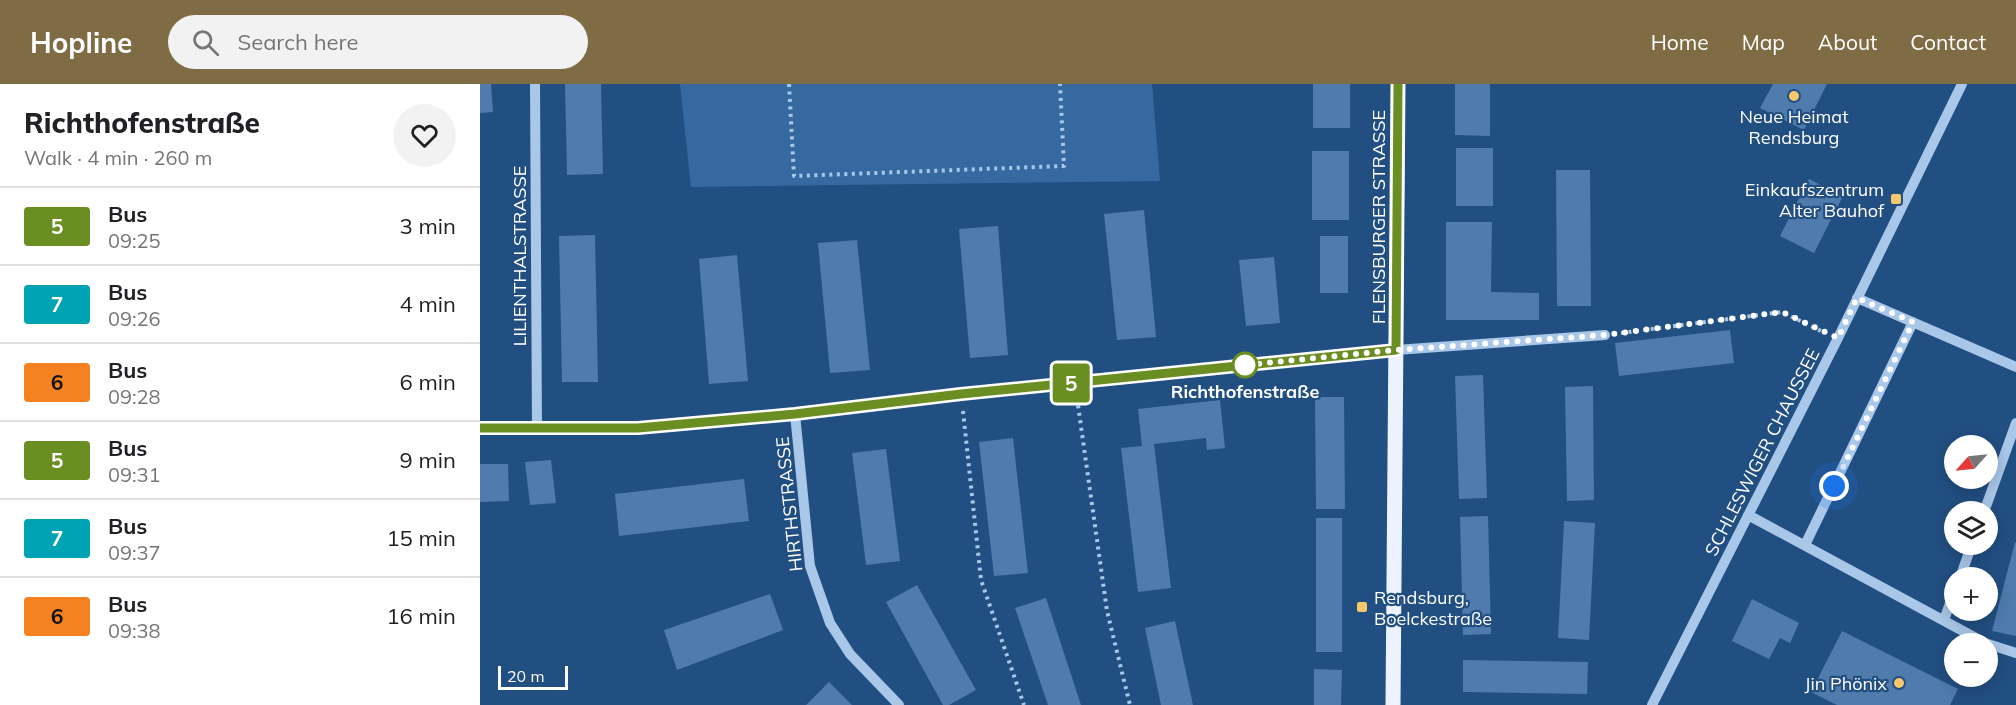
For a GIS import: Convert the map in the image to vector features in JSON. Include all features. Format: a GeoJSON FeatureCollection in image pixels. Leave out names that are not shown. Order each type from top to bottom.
{"type":"FeatureCollection","features":[{"type":"Feature","properties":{"kind":"main road","name":"FLENSBURGER STRASSE"},"geometry":{"type":"LineString","coordinates":[[1393,705],[1398,84]]}},
{"type":"Feature","properties":{"kind":"street","name":"LILIENTHALSTRASSE"},"geometry":{"type":"LineString","coordinates":[[535,84],[537,428]]}},
{"type":"Feature","properties":{"kind":"street","name":"SCHLESWIGER CHAUSSEE"},"geometry":{"type":"LineString","coordinates":[[1652,705],[1838,338],[1962,84]]}},
{"type":"Feature","properties":{"kind":"street"},"geometry":{"type":"LineString","coordinates":[[1857,298],[2016,368]]}},
{"type":"Feature","properties":{"kind":"street"},"geometry":{"type":"LineString","coordinates":[[1805,545],[1913,322]]}},
{"type":"Feature","properties":{"kind":"street"},"geometry":{"type":"LineString","coordinates":[[480,428],[638,428],[795,414],[961,394],[1396,350],[1605,335]]}},
{"type":"Feature","properties":{"kind":"street","name":"HIRTHSTRASSE"},"geometry":{"type":"LineString","coordinates":[[795,414],[810,566],[816,585],[830,623],[850,654],[899,705]]}},
{"type":"Feature","properties":{"kind":"street"},"geometry":{"type":"LineString","coordinates":[[1988,501],[2016,423]]}},
{"type":"Feature","properties":{"kind":"street"},"geometry":{"type":"LineString","coordinates":[[1748,515],[1944,620]]}},
{"type":"Feature","properties":{"kind":"street"},"geometry":{"type":"LineString","coordinates":[[1946,621],[1967,633]]}},
{"type":"Feature","properties":{"kind":"street"},"geometry":{"type":"LineString","coordinates":[[1998,647],[2016,653]]}},
{"type":"Feature","properties":{"kind":"path"},"geometry":{"type":"LineString","coordinates":[[789,84],[794,176],[1064,166],[1060,84]]}},
{"type":"Feature","properties":{"kind":"path"},"geometry":{"type":"LineString","coordinates":[[1605,335],[1782,312],[1838,338]]}},
{"type":"Feature","properties":{"kind":"path"},"geometry":{"type":"LineString","coordinates":[[1075,382],[1107,611],[1130,705]]}},
{"type":"Feature","properties":{"kind":"path"},"geometry":{"type":"LineString","coordinates":[[961,394],[981,580],[1024,705]]}},
{"type":"Feature","properties":{"kind":"shaded area"},"geometry":{"type":"Polygon","coordinates":[[[680,84],[1152,84],[1160,181],[691,187],[680,84]]]}},
{"type":"Feature","properties":{"kind":"building"},"geometry":{"type":"Polygon","coordinates":[[[480,84],[491,84],[493,112],[480,113],[480,84]]]}},
{"type":"Feature","properties":{"kind":"building"},"geometry":{"type":"Polygon","coordinates":[[[565,84],[601,84],[603,174],[567,175],[565,84]]]}},
{"type":"Feature","properties":{"kind":"building"},"geometry":{"type":"Polygon","coordinates":[[[1313,84],[1350,84],[1350,128],[1313,128],[1313,84]]]}},
{"type":"Feature","properties":{"kind":"building"},"geometry":{"type":"Polygon","coordinates":[[[1455,84],[1490,84],[1490,136],[1455,135],[1455,84]]]}},
{"type":"Feature","properties":{"kind":"building","name":"Neue Heimat Rendsburg"},"geometry":{"type":"Polygon","coordinates":[[[1773,84],[1827,84],[1804,130],[1760,108],[1773,84]]]}},
{"type":"Feature","properties":{"kind":"building"},"geometry":{"type":"Polygon","coordinates":[[[1456,148],[1493,148],[1493,206],[1456,206],[1456,148]]]}},
{"type":"Feature","properties":{"kind":"building"},"geometry":{"type":"Polygon","coordinates":[[[1312,151],[1349,151],[1349,220],[1312,220],[1312,151]]]}},
{"type":"Feature","properties":{"kind":"building"},"geometry":{"type":"Polygon","coordinates":[[[1556,170],[1590,170],[1591,306],[1557,306],[1556,170]]]}},
{"type":"Feature","properties":{"kind":"building"},"geometry":{"type":"Polygon","coordinates":[[[1809,179],[1843,196],[1814,253],[1780,236],[1809,179]]]}},
{"type":"Feature","properties":{"kind":"building"},"geometry":{"type":"Polygon","coordinates":[[[1144,210],[1156,337],[1117,340],[1104,214],[1144,210]]]}},
{"type":"Feature","properties":{"kind":"building"},"geometry":{"type":"Polygon","coordinates":[[[1446,222],[1492,222],[1491,292],[1539,293],[1539,320],[1446,320],[1446,222]]]}},
{"type":"Feature","properties":{"kind":"building"},"geometry":{"type":"Polygon","coordinates":[[[998,226],[1008,355],[970,358],[959,229],[998,226]]]}},
{"type":"Feature","properties":{"kind":"building"},"geometry":{"type":"Polygon","coordinates":[[[595,235],[598,382],[562,382],[559,236],[595,235]]]}},
{"type":"Feature","properties":{"kind":"building"},"geometry":{"type":"Polygon","coordinates":[[[1320,236],[1348,236],[1348,293],[1320,293],[1320,236]]]}},
{"type":"Feature","properties":{"kind":"building"},"geometry":{"type":"Polygon","coordinates":[[[857,240],[870,370],[830,373],[818,243],[857,240]]]}},
{"type":"Feature","properties":{"kind":"building"},"geometry":{"type":"Polygon","coordinates":[[[737,255],[748,381],[709,384],[699,259],[737,255]]]}},
{"type":"Feature","properties":{"kind":"building"},"geometry":{"type":"Polygon","coordinates":[[[1274,257],[1280,323],[1246,326],[1239,260],[1274,257]]]}},
{"type":"Feature","properties":{"kind":"building"},"geometry":{"type":"Polygon","coordinates":[[[1730,330],[1734,363],[1619,376],[1615,343],[1730,330]]]}},
{"type":"Feature","properties":{"kind":"building"},"geometry":{"type":"Polygon","coordinates":[[[1483,375],[1487,498],[1459,499],[1455,376],[1483,375]]]}},
{"type":"Feature","properties":{"kind":"building"},"geometry":{"type":"Polygon","coordinates":[[[1593,386],[1594,500],[1567,501],[1565,387],[1593,386]]]}},
{"type":"Feature","properties":{"kind":"building"},"geometry":{"type":"Polygon","coordinates":[[[1315,397],[1344,397],[1345,509],[1316,509],[1315,397]]]}},
{"type":"Feature","properties":{"kind":"building"},"geometry":{"type":"Polygon","coordinates":[[[1220,400],[1225,448],[1207,450],[1206,438],[1154,444],[1171,588],[1138,592],[1121,448],[1142,446],[1138,409],[1220,400]]]}},
{"type":"Feature","properties":{"kind":"building"},"geometry":{"type":"Polygon","coordinates":[[[1013,438],[1028,573],[994,576],[979,442],[1013,438]]]}},
{"type":"Feature","properties":{"kind":"building"},"geometry":{"type":"Polygon","coordinates":[[[886,449],[900,561],[866,565],[852,453],[886,449]]]}},
{"type":"Feature","properties":{"kind":"building"},"geometry":{"type":"Polygon","coordinates":[[[551,460],[556,503],[530,505],[525,462],[551,460]]]}},
{"type":"Feature","properties":{"kind":"building"},"geometry":{"type":"Polygon","coordinates":[[[480,464],[508,464],[509,501],[480,502],[480,464]]]}},
{"type":"Feature","properties":{"kind":"building"},"geometry":{"type":"Polygon","coordinates":[[[744,479],[749,521],[619,536],[615,494],[744,479]]]}},
{"type":"Feature","properties":{"kind":"building"},"geometry":{"type":"Polygon","coordinates":[[[1488,516],[1491,634],[1463,635],[1460,517],[1488,516]]]}},
{"type":"Feature","properties":{"kind":"building"},"geometry":{"type":"Polygon","coordinates":[[[1316,518],[1342,518],[1342,652],[1316,652],[1316,518]]]}},
{"type":"Feature","properties":{"kind":"building"},"geometry":{"type":"Polygon","coordinates":[[[1564,521],[1595,523],[1589,640],[1558,638],[1564,521]]]}},
{"type":"Feature","properties":{"kind":"building"},"geometry":{"type":"Polygon","coordinates":[[[2015,542],[2016,636],[1992,631],[1995,621],[1998,621],[1998,608],[2015,542]]]}},
{"type":"Feature","properties":{"kind":"building"},"geometry":{"type":"Polygon","coordinates":[[[917,585],[976,690],[949,705],[943,705],[886,602],[917,585]]]}},
{"type":"Feature","properties":{"kind":"building"},"geometry":{"type":"Polygon","coordinates":[[[770,594],[783,630],[677,670],[664,630],[770,594]]]}},
{"type":"Feature","properties":{"kind":"building"},"geometry":{"type":"Polygon","coordinates":[[[1046,598],[1081,705],[1048,705],[1015,608],[1046,598]]]}},
{"type":"Feature","properties":{"kind":"building"},"geometry":{"type":"Polygon","coordinates":[[[1752,599],[1799,623],[1790,643],[1780,638],[1769,659],[1732,641],[1752,599]]]}},
{"type":"Feature","properties":{"kind":"building"},"geometry":{"type":"Polygon","coordinates":[[[1175,621],[1193,705],[1161,705],[1145,628],[1175,621]]]}},
{"type":"Feature","properties":{"kind":"building"},"geometry":{"type":"Polygon","coordinates":[[[1842,631],[1944,682],[1944,687],[1958,689],[1950,705],[1837,705],[1811,692],[1842,631]]]}},
{"type":"Feature","properties":{"kind":"building"},"geometry":{"type":"Polygon","coordinates":[[[1463,660],[1588,662],[1587,694],[1463,692],[1463,660]]]}},
{"type":"Feature","properties":{"kind":"building"},"geometry":{"type":"Polygon","coordinates":[[[1314,669],[1342,670],[1341,705],[1314,705],[1314,669]]]}},
{"type":"Feature","properties":{"kind":"building"},"geometry":{"type":"Polygon","coordinates":[[[829,682],[852,705],[806,705],[829,682]]]}},
{"type":"Feature","properties":{"kind":"bus line","name":"5"},"geometry":{"type":"LineString","coordinates":[[480,428],[638,428],[795,414],[961,394],[1396,350],[1398,84]]}},
{"type":"Feature","properties":{"kind":"place","name":"Neue Heimat Rendsburg"},"geometry":{"type":"Point","coordinates":[1794,96]}},
{"type":"Feature","properties":{"kind":"place","name":"Einkaufszentrum Alter Bauhof"},"geometry":{"type":"Point","coordinates":[1896,199]}},
{"type":"Feature","properties":{"kind":"place","name":"Richthofenstraße"},"geometry":{"type":"Point","coordinates":[1245,365]}},
{"type":"Feature","properties":{"kind":"place","name":"Rendsburg, Boelckestraße"},"geometry":{"type":"Point","coordinates":[1362,607]}},
{"type":"Feature","properties":{"kind":"place","name":"Jin Phönix"},"geometry":{"type":"Point","coordinates":[1899,683]}},
{"type":"Feature","properties":{"kind":"route"},"geometry":{"type":"LineString","coordinates":[[1245,365],[1236,366],[1396,350],[1605,335],[1782,312],[1838,338],[1857,298],[1913,322],[1834,486]]}}]}
